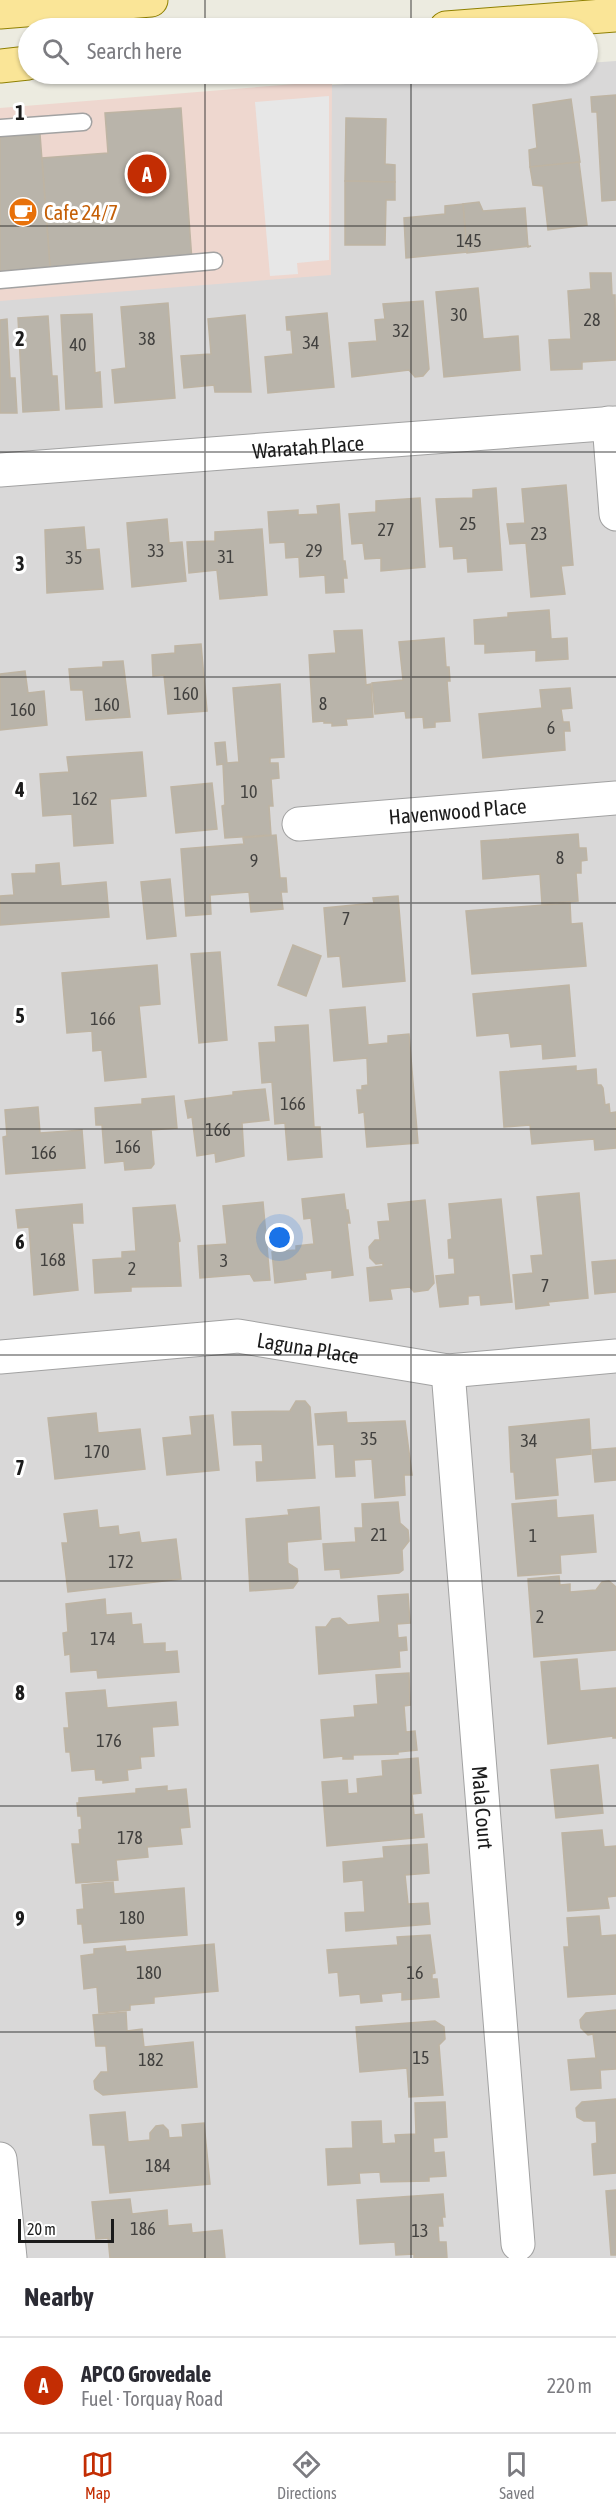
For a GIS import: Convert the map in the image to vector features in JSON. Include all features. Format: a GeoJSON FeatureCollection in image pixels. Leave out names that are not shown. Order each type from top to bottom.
{"type":"FeatureCollection","features":[{"type":"Feature","properties":{"kind":"main road"},"geometry":{"type":"LineString","coordinates":[[0,12],[151,0]]}},
{"type":"Feature","properties":{"kind":"main road"},"geometry":{"type":"LineString","coordinates":[[577,18],[616,15]]}},
{"type":"Feature","properties":{"kind":"main road"},"geometry":{"type":"LineString","coordinates":[[0,66],[18,64]]}},
{"type":"Feature","properties":{"kind":"street","name":"Waratah Place"},"geometry":{"type":"LineString","coordinates":[[0,470],[613,423]]}},
{"type":"Feature","properties":{"kind":"street"},"geometry":{"type":"LineString","coordinates":[[613,423],[616,514]]}},
{"type":"Feature","properties":{"kind":"street","name":"Havenwood Place"},"geometry":{"type":"LineString","coordinates":[[299,824],[616,798]]}},
{"type":"Feature","properties":{"kind":"street","name":"Laguna Place"},"geometry":{"type":"LineString","coordinates":[[0,1357],[238,1336],[448,1371],[616,1356]]}},
{"type":"Feature","properties":{"kind":"street","name":"Mala Court"},"geometry":{"type":"LineString","coordinates":[[448,1371],[518,2244]]}},
{"type":"Feature","properties":{"kind":"street"},"geometry":{"type":"LineString","coordinates":[[0,2159],[10,2258]]}},
{"type":"Feature","properties":{"kind":"lane"},"geometry":{"type":"LineString","coordinates":[[0,128],[83,122]]}},
{"type":"Feature","properties":{"kind":"lane"},"geometry":{"type":"LineString","coordinates":[[0,280],[214,261]]}},
{"type":"Feature","properties":{"kind":"shaded area"},"geometry":{"type":"Polygon","coordinates":[[[616,61],[616,2258],[0,2258],[0,112],[345,84],[598,84],[598,62],[616,61]]]}},
{"type":"Feature","properties":{"kind":"shaded area"},"geometry":{"type":"Polygon","coordinates":[[[295,84],[332,84],[331,275],[0,301],[0,108],[295,84]]]}},
{"type":"Feature","properties":{"kind":"shaded area"},"geometry":{"type":"Polygon","coordinates":[[[329,96],[329,260],[297,263],[298,274],[270,276],[255,102],[329,96]]]}},
{"type":"Feature","properties":{"kind":"building"},"geometry":{"type":"Polygon","coordinates":[[[616,95],[616,200],[602,201],[597,112],[592,112],[591,97],[616,95]]]}},
{"type":"Feature","properties":{"kind":"building"},"geometry":{"type":"Polygon","coordinates":[[[571,99],[580,162],[530,167],[529,150],[537,148],[533,105],[571,99]]]}},
{"type":"Feature","properties":{"kind":"building"},"geometry":{"type":"Polygon","coordinates":[[[181,108],[192,261],[117,262],[50,267],[42,158],[108,153],[105,113],[181,108]]]}},
{"type":"Feature","properties":{"kind":"building"},"geometry":{"type":"Polygon","coordinates":[[[346,118],[386,119],[385,164],[395,165],[395,182],[345,181],[346,118]]]}},
{"type":"Feature","properties":{"kind":"building","name":"Cafe 24/7"},"geometry":{"type":"Polygon","coordinates":[[[40,134],[50,267],[0,271],[0,137],[40,134]]]}},
{"type":"Feature","properties":{"kind":"building"},"geometry":{"type":"Polygon","coordinates":[[[579,162],[587,225],[548,230],[543,186],[533,185],[530,167],[579,162]]]}},
{"type":"Feature","properties":{"kind":"building"},"geometry":{"type":"Polygon","coordinates":[[[345,181],[395,182],[395,200],[386,200],[385,245],[345,245],[345,181]]]}},
{"type":"Feature","properties":{"kind":"building"},"geometry":{"type":"Polygon","coordinates":[[[479,202],[483,211],[525,208],[528,246],[467,253],[463,204],[479,202]]]}},
{"type":"Feature","properties":{"kind":"building"},"geometry":{"type":"Polygon","coordinates":[[[463,204],[467,252],[406,258],[404,218],[445,214],[445,206],[463,204]]]}},
{"type":"Feature","properties":{"kind":"building"},"geometry":{"type":"Polygon","coordinates":[[[590,273],[611,273],[612,295],[615,295],[616,360],[582,362],[582,369],[551,370],[549,340],[571,339],[568,291],[591,289],[590,273]]]}},
{"type":"Feature","properties":{"kind":"building"},"geometry":{"type":"Polygon","coordinates":[[[478,288],[483,339],[518,336],[520,370],[444,377],[436,292],[478,288]]]}},
{"type":"Feature","properties":{"kind":"building"},"geometry":{"type":"Polygon","coordinates":[[[423,301],[429,369],[423,376],[415,377],[409,370],[352,377],[349,343],[377,341],[375,320],[385,319],[383,304],[423,301]]]}},
{"type":"Feature","properties":{"kind":"building"},"geometry":{"type":"Polygon","coordinates":[[[168,303],[175,398],[115,403],[112,370],[126,368],[121,307],[168,303]]]}},
{"type":"Feature","properties":{"kind":"building"},"geometry":{"type":"Polygon","coordinates":[[[327,313],[334,387],[268,393],[265,357],[293,354],[291,330],[287,330],[286,317],[327,313]]]}},
{"type":"Feature","properties":{"kind":"building"},"geometry":{"type":"Polygon","coordinates":[[[92,314],[95,373],[100,372],[102,407],[66,409],[61,315],[92,314]]]}},
{"type":"Feature","properties":{"kind":"building"},"geometry":{"type":"Polygon","coordinates":[[[245,315],[251,392],[215,392],[214,385],[184,388],[181,356],[211,354],[208,319],[245,315]]]}},
{"type":"Feature","properties":{"kind":"building"},"geometry":{"type":"Polygon","coordinates":[[[48,316],[52,376],[57,376],[59,410],[23,412],[18,318],[48,316]]]}},
{"type":"Feature","properties":{"kind":"building"},"geometry":{"type":"Polygon","coordinates":[[[7,319],[10,378],[15,378],[17,413],[0,413],[0,320],[7,319]]]}},
{"type":"Feature","properties":{"kind":"building"},"geometry":{"type":"Polygon","coordinates":[[[566,485],[573,565],[561,566],[565,594],[531,597],[526,543],[510,544],[507,524],[525,523],[522,489],[566,485]]]}},
{"type":"Feature","properties":{"kind":"building"},"geometry":{"type":"Polygon","coordinates":[[[496,488],[502,570],[468,572],[467,558],[454,559],[453,546],[440,547],[436,499],[473,498],[473,490],[496,488]]]}},
{"type":"Feature","properties":{"kind":"building"},"geometry":{"type":"Polygon","coordinates":[[[420,498],[425,567],[381,571],[381,558],[365,559],[363,543],[352,544],[349,514],[376,512],[376,501],[420,498]]]}},
{"type":"Feature","properties":{"kind":"building"},"geometry":{"type":"Polygon","coordinates":[[[339,504],[343,561],[345,561],[347,578],[343,578],[344,592],[326,593],[325,575],[300,577],[299,557],[286,558],[285,542],[270,543],[268,512],[298,510],[298,515],[318,514],[317,506],[339,504]]]}},
{"type":"Feature","properties":{"kind":"building"},"geometry":{"type":"Polygon","coordinates":[[[167,519],[169,543],[182,542],[186,581],[132,587],[127,523],[167,519]]]}},
{"type":"Feature","properties":{"kind":"building"},"geometry":{"type":"Polygon","coordinates":[[[84,527],[86,550],[99,549],[103,589],[47,593],[45,530],[84,527]]]}},
{"type":"Feature","properties":{"kind":"building"},"geometry":{"type":"Polygon","coordinates":[[[262,529],[267,595],[220,599],[217,570],[189,573],[187,542],[215,541],[215,532],[262,529]]]}},
{"type":"Feature","properties":{"kind":"building"},"geometry":{"type":"Polygon","coordinates":[[[549,610],[551,639],[567,638],[568,659],[536,661],[536,650],[485,653],[485,644],[475,644],[474,620],[508,617],[508,613],[549,610]]]}},
{"type":"Feature","properties":{"kind":"building"},"geometry":{"type":"Polygon","coordinates":[[[362,630],[366,685],[371,684],[373,717],[346,719],[347,725],[332,726],[332,723],[324,723],[324,721],[313,722],[309,655],[336,653],[334,631],[362,630]]]}},
{"type":"Feature","properties":{"kind":"building"},"geometry":{"type":"Polygon","coordinates":[[[444,638],[446,667],[449,667],[450,681],[447,681],[450,721],[435,722],[435,727],[424,728],[423,717],[406,718],[405,711],[375,714],[372,683],[403,680],[399,642],[444,638]]]}},
{"type":"Feature","properties":{"kind":"building"},"geometry":{"type":"Polygon","coordinates":[[[201,644],[207,711],[168,714],[164,675],[153,676],[152,655],[175,653],[175,646],[201,644]]]}},
{"type":"Feature","properties":{"kind":"building"},"geometry":{"type":"Polygon","coordinates":[[[123,661],[130,717],[86,720],[83,690],[71,690],[69,669],[103,667],[103,662],[123,661]]]}},
{"type":"Feature","properties":{"kind":"building"},"geometry":{"type":"Polygon","coordinates":[[[25,671],[28,693],[44,691],[47,725],[0,730],[0,674],[25,671]]]}},
{"type":"Feature","properties":{"kind":"building"},"geometry":{"type":"Polygon","coordinates":[[[280,684],[284,757],[270,758],[270,763],[278,763],[279,778],[271,779],[273,806],[269,806],[271,835],[225,838],[222,806],[225,805],[223,764],[217,765],[215,743],[225,742],[227,763],[239,762],[233,688],[280,684]]]}},
{"type":"Feature","properties":{"kind":"building"},"geometry":{"type":"Polygon","coordinates":[[[570,688],[572,708],[561,709],[563,722],[569,722],[570,731],[564,731],[565,750],[483,758],[479,714],[542,708],[540,690],[570,688]]]}},
{"type":"Feature","properties":{"kind":"building"},"geometry":{"type":"Polygon","coordinates":[[[142,752],[146,796],[110,799],[113,843],[74,846],[72,814],[43,816],[40,774],[69,772],[67,757],[142,752]]]}},
{"type":"Feature","properties":{"kind":"building"},"geometry":{"type":"Polygon","coordinates":[[[212,783],[217,829],[176,833],[171,787],[212,783]]]}},
{"type":"Feature","properties":{"kind":"building"},"geometry":{"type":"Polygon","coordinates":[[[578,834],[579,848],[586,848],[587,860],[581,861],[581,873],[576,873],[578,901],[542,904],[540,874],[483,879],[481,841],[578,834]]]}},
{"type":"Feature","properties":{"kind":"building"},"geometry":{"type":"Polygon","coordinates":[[[276,835],[280,878],[286,878],[287,892],[281,892],[283,909],[251,912],[249,892],[210,895],[211,914],[186,916],[181,849],[244,844],[243,838],[276,835]]]}},
{"type":"Feature","properties":{"kind":"building"},"geometry":{"type":"Polygon","coordinates":[[[59,863],[61,886],[106,882],[109,917],[0,925],[0,896],[14,895],[12,874],[36,873],[36,865],[59,863]]]}},
{"type":"Feature","properties":{"kind":"building"},"geometry":{"type":"Polygon","coordinates":[[[170,879],[176,936],[147,939],[141,882],[170,879]]]}},
{"type":"Feature","properties":{"kind":"building"},"geometry":{"type":"Polygon","coordinates":[[[398,896],[405,981],[343,987],[340,956],[328,957],[324,908],[374,903],[373,898],[398,896]]]}},
{"type":"Feature","properties":{"kind":"building"},"geometry":{"type":"Polygon","coordinates":[[[570,903],[571,924],[582,923],[586,966],[472,974],[466,911],[570,903]]]}},
{"type":"Feature","properties":{"kind":"building"},"geometry":{"type":"Polygon","coordinates":[[[293,945],[321,956],[306,996],[278,985],[293,945]]]}},
{"type":"Feature","properties":{"kind":"building"},"geometry":{"type":"Polygon","coordinates":[[[220,952],[227,1040],[199,1043],[191,954],[220,952]]]}},
{"type":"Feature","properties":{"kind":"building"},"geometry":{"type":"Polygon","coordinates":[[[157,965],[160,1004],[139,1006],[146,1077],[105,1081],[102,1050],[93,1051],[92,1031],[67,1033],[62,973],[157,965]]]}},
{"type":"Feature","properties":{"kind":"building"},"geometry":{"type":"Polygon","coordinates":[[[569,985],[575,1056],[543,1059],[542,1044],[511,1047],[509,1033],[477,1036],[473,994],[569,985]]]}},
{"type":"Feature","properties":{"kind":"building"},"geometry":{"type":"Polygon","coordinates":[[[365,1007],[368,1045],[388,1043],[388,1036],[409,1034],[418,1143],[367,1147],[364,1112],[359,1113],[357,1090],[362,1090],[362,1086],[368,1085],[367,1058],[334,1061],[330,1010],[365,1007]]]}},
{"type":"Feature","properties":{"kind":"building"},"geometry":{"type":"Polygon","coordinates":[[[308,1025],[314,1127],[320,1127],[322,1157],[288,1160],[285,1123],[275,1124],[272,1082],[262,1083],[259,1043],[276,1042],[275,1027],[308,1025]]]}},
{"type":"Feature","properties":{"kind":"building"},"geometry":{"type":"Polygon","coordinates":[[[576,1066],[576,1071],[596,1069],[597,1085],[603,1088],[605,1105],[609,1104],[610,1113],[616,1112],[616,1148],[595,1150],[594,1139],[532,1144],[530,1125],[504,1127],[500,1072],[576,1066]]]}},
{"type":"Feature","properties":{"kind":"building"},"geometry":{"type":"Polygon","coordinates":[[[265,1089],[269,1120],[242,1123],[244,1156],[216,1162],[215,1153],[197,1156],[192,1117],[188,1118],[185,1101],[265,1089]]]}},
{"type":"Feature","properties":{"kind":"building"},"geometry":{"type":"Polygon","coordinates":[[[174,1096],[177,1128],[151,1130],[154,1164],[151,1168],[125,1170],[124,1161],[105,1163],[102,1125],[96,1125],[95,1108],[142,1104],[142,1099],[174,1096]]]}},
{"type":"Feature","properties":{"kind":"building"},"geometry":{"type":"Polygon","coordinates":[[[38,1107],[40,1133],[82,1130],[85,1168],[6,1174],[3,1137],[7,1136],[5,1110],[38,1107]]]}},
{"type":"Feature","properties":{"kind":"building"},"geometry":{"type":"Polygon","coordinates":[[[579,1193],[588,1298],[548,1302],[549,1305],[516,1309],[513,1275],[533,1273],[531,1256],[543,1255],[537,1197],[579,1193]]]}},
{"type":"Feature","properties":{"kind":"building"},"geometry":{"type":"Polygon","coordinates":[[[344,1194],[350,1223],[347,1223],[353,1275],[332,1278],[332,1270],[305,1273],[306,1279],[275,1283],[272,1252],[296,1250],[296,1246],[314,1244],[311,1218],[304,1219],[302,1199],[344,1194]]]}},
{"type":"Feature","properties":{"kind":"building"},"geometry":{"type":"Polygon","coordinates":[[[501,1199],[512,1302],[481,1305],[480,1295],[468,1296],[468,1304],[440,1307],[436,1276],[455,1274],[454,1258],[449,1258],[448,1240],[452,1239],[449,1204],[501,1199]]]}},
{"type":"Feature","properties":{"kind":"building"},"geometry":{"type":"Polygon","coordinates":[[[425,1200],[434,1283],[428,1290],[414,1292],[410,1287],[390,1289],[392,1299],[370,1301],[367,1268],[383,1266],[383,1263],[376,1264],[370,1258],[369,1247],[375,1240],[380,1240],[378,1222],[390,1221],[388,1204],[425,1200]]]}},
{"type":"Feature","properties":{"kind":"building"},"geometry":{"type":"Polygon","coordinates":[[[263,1202],[270,1280],[254,1281],[250,1274],[200,1278],[198,1246],[227,1244],[223,1206],[263,1202]]]}},
{"type":"Feature","properties":{"kind":"building"},"geometry":{"type":"Polygon","coordinates":[[[82,1204],[83,1223],[72,1223],[78,1290],[34,1295],[29,1227],[18,1228],[16,1210],[82,1204]]]}},
{"type":"Feature","properties":{"kind":"building"},"geometry":{"type":"Polygon","coordinates":[[[175,1205],[180,1241],[178,1242],[181,1286],[131,1287],[131,1291],[95,1293],[93,1260],[122,1258],[122,1252],[136,1251],[133,1208],[175,1205]]]}},
{"type":"Feature","properties":{"kind":"building"},"geometry":{"type":"Polygon","coordinates":[[[616,1260],[616,1292],[595,1294],[592,1262],[616,1260]]]}},
{"type":"Feature","properties":{"kind":"building"},"geometry":{"type":"Polygon","coordinates":[[[296,1401],[305,1401],[310,1407],[315,1478],[257,1481],[256,1462],[263,1462],[262,1444],[234,1445],[232,1412],[290,1411],[296,1401]]]}},
{"type":"Feature","properties":{"kind":"building"},"geometry":{"type":"Polygon","coordinates":[[[346,1412],[347,1423],[405,1421],[412,1475],[404,1475],[405,1495],[375,1498],[372,1459],[354,1460],[355,1476],[336,1477],[334,1444],[318,1445],[315,1414],[346,1412]]]}},
{"type":"Feature","properties":{"kind":"building"},"geometry":{"type":"Polygon","coordinates":[[[96,1413],[98,1433],[140,1429],[145,1469],[55,1479],[48,1418],[96,1413]]]}},
{"type":"Feature","properties":{"kind":"building"},"geometry":{"type":"Polygon","coordinates":[[[213,1415],[219,1470],[167,1475],[163,1438],[192,1435],[190,1417],[213,1415]]]}},
{"type":"Feature","properties":{"kind":"building"},"geometry":{"type":"Polygon","coordinates":[[[589,1419],[591,1454],[555,1458],[558,1495],[516,1499],[514,1472],[511,1472],[509,1427],[589,1419]]]}},
{"type":"Feature","properties":{"kind":"building"},"geometry":{"type":"Polygon","coordinates":[[[616,1448],[616,1480],[595,1482],[592,1450],[616,1448]]]}},
{"type":"Feature","properties":{"kind":"building"},"geometry":{"type":"Polygon","coordinates":[[[556,1500],[557,1518],[593,1515],[596,1552],[560,1555],[561,1573],[518,1576],[512,1504],[556,1500]]]}},
{"type":"Feature","properties":{"kind":"building"},"geometry":{"type":"Polygon","coordinates":[[[398,1502],[400,1523],[408,1530],[409,1541],[402,1550],[403,1570],[399,1573],[341,1578],[340,1569],[325,1570],[323,1544],[356,1542],[355,1528],[363,1528],[362,1504],[398,1502]]]}},
{"type":"Feature","properties":{"kind":"building"},"geometry":{"type":"Polygon","coordinates":[[[319,1507],[321,1539],[287,1542],[288,1563],[297,1569],[298,1581],[293,1588],[250,1591],[246,1519],[289,1515],[288,1510],[319,1507]]]}},
{"type":"Feature","properties":{"kind":"building"},"geometry":{"type":"Polygon","coordinates":[[[97,1510],[99,1528],[118,1526],[119,1535],[139,1532],[141,1543],[176,1539],[181,1579],[68,1592],[62,1543],[68,1543],[64,1514],[97,1510]]]}},
{"type":"Feature","properties":{"kind":"building"},"geometry":{"type":"Polygon","coordinates":[[[559,1576],[560,1585],[570,1584],[570,1592],[596,1590],[602,1582],[609,1581],[616,1587],[616,1650],[534,1657],[528,1579],[559,1576]]]}},
{"type":"Feature","properties":{"kind":"building"},"geometry":{"type":"Polygon","coordinates":[[[408,1594],[410,1623],[397,1624],[398,1638],[406,1637],[407,1650],[399,1651],[400,1667],[319,1674],[316,1627],[326,1627],[332,1619],[340,1618],[348,1625],[380,1622],[378,1596],[408,1594]]]}},
{"type":"Feature","properties":{"kind":"building"},"geometry":{"type":"Polygon","coordinates":[[[105,1599],[106,1615],[131,1613],[132,1625],[141,1624],[143,1644],[165,1643],[165,1652],[177,1651],[179,1672],[98,1678],[97,1670],[71,1672],[70,1654],[65,1655],[63,1633],[68,1632],[66,1604],[105,1599]]]}},
{"type":"Feature","properties":{"kind":"building"},"geometry":{"type":"Polygon","coordinates":[[[577,1659],[580,1691],[616,1688],[616,1738],[613,1736],[548,1744],[541,1662],[577,1659]]]}},
{"type":"Feature","properties":{"kind":"building"},"geometry":{"type":"Polygon","coordinates":[[[409,1673],[410,1705],[404,1706],[406,1732],[415,1731],[417,1750],[398,1752],[398,1754],[353,1755],[353,1759],[343,1759],[343,1756],[324,1758],[321,1720],[355,1717],[354,1706],[378,1704],[376,1675],[409,1673]]]}},
{"type":"Feature","properties":{"kind":"building"},"geometry":{"type":"Polygon","coordinates":[[[105,1690],[107,1708],[176,1702],[178,1725],[152,1727],[154,1756],[140,1757],[141,1768],[127,1770],[128,1780],[103,1783],[103,1780],[96,1780],[95,1769],[72,1771],[70,1752],[66,1752],[64,1728],[69,1728],[66,1693],[105,1690]]]}},
{"type":"Feature","properties":{"kind":"building"},"geometry":{"type":"Polygon","coordinates":[[[418,1758],[421,1793],[412,1794],[414,1815],[422,1814],[424,1837],[327,1846],[322,1782],[347,1780],[348,1794],[358,1793],[357,1779],[383,1776],[382,1761],[418,1758]]]}},
{"type":"Feature","properties":{"kind":"building"},"geometry":{"type":"Polygon","coordinates":[[[598,1765],[603,1813],[556,1818],[551,1770],[598,1765]]]}},
{"type":"Feature","properties":{"kind":"building"},"geometry":{"type":"Polygon","coordinates":[[[167,1786],[167,1791],[186,1789],[190,1827],[180,1828],[182,1844],[147,1847],[148,1857],[116,1860],[118,1880],[76,1883],[72,1844],[80,1844],[79,1830],[82,1829],[81,1816],[78,1816],[79,1798],[136,1793],[136,1789],[167,1786]]]}},
{"type":"Feature","properties":{"kind":"building"},"geometry":{"type":"Polygon","coordinates":[[[602,1830],[604,1847],[616,1846],[616,1896],[607,1897],[609,1908],[568,1911],[562,1833],[602,1830]]]}},
{"type":"Feature","properties":{"kind":"building"},"geometry":{"type":"Polygon","coordinates":[[[427,1844],[429,1873],[405,1875],[408,1904],[428,1903],[430,1924],[346,1931],[345,1913],[365,1912],[363,1880],[344,1882],[343,1862],[384,1858],[383,1847],[427,1844]]]}},
{"type":"Feature","properties":{"kind":"building"},"geometry":{"type":"Polygon","coordinates":[[[113,1882],[114,1894],[184,1888],[187,1935],[84,1943],[82,1924],[78,1924],[77,1910],[84,1909],[82,1885],[113,1882]]]}},
{"type":"Feature","properties":{"kind":"building"},"geometry":{"type":"Polygon","coordinates":[[[599,1916],[601,1936],[616,1935],[616,1994],[568,1997],[564,1947],[569,1947],[567,1918],[599,1916]]]}},
{"type":"Feature","properties":{"kind":"building"},"geometry":{"type":"Polygon","coordinates":[[[430,1935],[435,1973],[432,1974],[432,1979],[437,1979],[439,1997],[402,2000],[402,1992],[381,1994],[382,2001],[361,2003],[360,1994],[340,1996],[338,1972],[329,1973],[327,1950],[398,1945],[397,1937],[430,1935]]]}},
{"type":"Feature","properties":{"kind":"building"},"geometry":{"type":"Polygon","coordinates":[[[214,1944],[218,1991],[154,1997],[154,2003],[130,2005],[130,2010],[99,2013],[97,1987],[84,1989],[81,1956],[94,1954],[94,1949],[125,1946],[126,1952],[214,1944]]]}},
{"type":"Feature","properties":{"kind":"building"},"geometry":{"type":"Polygon","coordinates":[[[616,2010],[616,2069],[600,2070],[601,2088],[571,2090],[568,2060],[596,2058],[593,2034],[588,2035],[581,2028],[580,2020],[586,2013],[616,2010]]]}},
{"type":"Feature","properties":{"kind":"building"},"geometry":{"type":"Polygon","coordinates":[[[126,2012],[127,2031],[142,2029],[144,2047],[193,2042],[197,2087],[103,2095],[95,2089],[94,2081],[101,2072],[108,2072],[106,2046],[96,2046],[93,2015],[126,2012]]]}},
{"type":"Feature","properties":{"kind":"building"},"geometry":{"type":"Polygon","coordinates":[[[435,2021],[444,2027],[445,2039],[439,2045],[443,2095],[409,2097],[407,2068],[360,2072],[356,2027],[435,2021]]]}},
{"type":"Feature","properties":{"kind":"building"},"geometry":{"type":"Polygon","coordinates":[[[616,2099],[616,2173],[594,2175],[592,2144],[597,2143],[596,2121],[584,2121],[577,2117],[576,2108],[582,2102],[616,2099]]]}},
{"type":"Feature","properties":{"kind":"building"},"geometry":{"type":"Polygon","coordinates":[[[445,2102],[447,2137],[433,2138],[434,2153],[444,2152],[446,2176],[429,2177],[429,2181],[381,2182],[380,2172],[359,2173],[360,2183],[328,2185],[326,2149],[353,2148],[352,2122],[381,2121],[382,2144],[396,2143],[395,2135],[416,2134],[415,2103],[445,2102]]]}},
{"type":"Feature","properties":{"kind":"building"},"geometry":{"type":"Polygon","coordinates":[[[125,2112],[128,2142],[150,2140],[150,2133],[156,2126],[163,2125],[168,2130],[169,2138],[183,2137],[182,2125],[204,2123],[210,2184],[110,2193],[105,2145],[93,2145],[90,2115],[125,2112]]]}},
{"type":"Feature","properties":{"kind":"building"},"geometry":{"type":"Polygon","coordinates":[[[616,2190],[616,2255],[611,2255],[606,2191],[616,2190]]]}},
{"type":"Feature","properties":{"kind":"building"},"geometry":{"type":"Polygon","coordinates":[[[443,2194],[445,2217],[442,2217],[443,2226],[438,2226],[439,2242],[446,2242],[447,2258],[414,2258],[414,2254],[396,2255],[395,2242],[360,2244],[357,2200],[443,2194]]]}},
{"type":"Feature","properties":{"kind":"building"},"geometry":{"type":"Polygon","coordinates":[[[130,2199],[132,2214],[167,2210],[168,2226],[191,2224],[192,2233],[222,2230],[225,2258],[110,2258],[108,2238],[96,2239],[92,2202],[130,2199]]]}},
{"type":"Feature","properties":{"kind":"place","name":"APCO Grovedale"},"geometry":{"type":"Point","coordinates":[147,174]}},
{"type":"Feature","properties":{"kind":"place","name":"Cafe 24/7"},"geometry":{"type":"Point","coordinates":[23,212]}}]}
